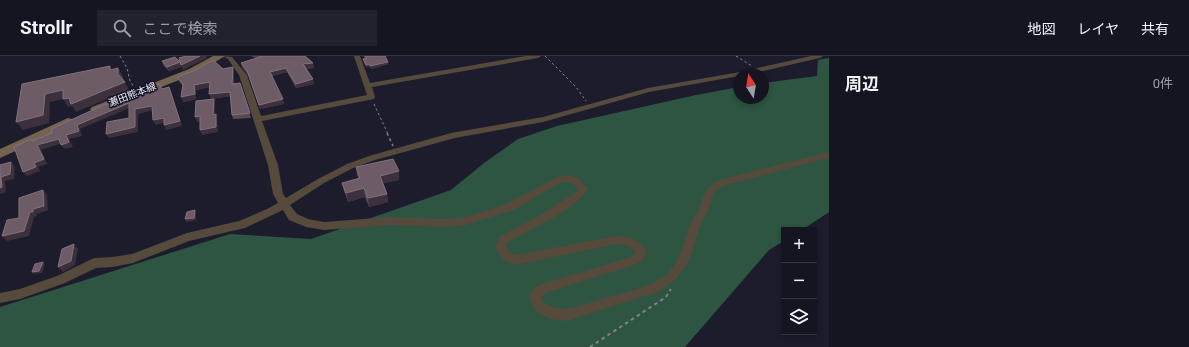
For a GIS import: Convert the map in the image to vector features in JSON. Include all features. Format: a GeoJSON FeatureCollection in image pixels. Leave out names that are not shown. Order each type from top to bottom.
{"type":"FeatureCollection","features":[{"type":"Feature","properties":{"kind":"main road","name":"瀬田熊本線"},"geometry":{"type":"LineString","coordinates":[[0,154],[138,91],[192,71],[220,56]]}},
{"type":"Feature","properties":{"kind":"street"},"geometry":{"type":"LineString","coordinates":[[226,56],[230,58],[243,75],[273,165],[278,194],[293,217],[306,223],[324,226],[390,221],[443,223],[463,222],[510,207],[556,180],[567,178],[575,180],[583,189],[579,195],[543,219],[504,239],[500,246],[502,253],[508,258],[516,260],[616,240],[630,240],[638,246],[641,252],[638,258],[630,262],[542,289],[535,296],[539,307],[550,313],[567,315],[656,287],[671,277],[685,258],[696,224],[703,211],[707,196],[711,190],[722,182],[829,155]]}},
{"type":"Feature","properties":{"kind":"street"},"geometry":{"type":"LineString","coordinates":[[257,119],[371,97],[357,56]]}},
{"type":"Feature","properties":{"kind":"street"},"geometry":{"type":"LineString","coordinates":[[367,86],[538,56]]}},
{"type":"Feature","properties":{"kind":"street"},"geometry":{"type":"LineString","coordinates":[[768,68],[820,56]]}},
{"type":"Feature","properties":{"kind":"street"},"geometry":{"type":"LineString","coordinates":[[0,298],[20,294],[61,280],[94,263],[112,262],[133,258],[187,237],[242,226],[271,212],[321,181],[350,166],[395,151],[459,134],[543,119],[648,90],[733,75]]}},
{"type":"Feature","properties":{"kind":"path"},"geometry":{"type":"LineString","coordinates":[[120,56],[120,61],[128,69],[128,81],[138,91]]}},
{"type":"Feature","properties":{"kind":"path"},"geometry":{"type":"LineString","coordinates":[[545,56],[576,87],[590,107]]}},
{"type":"Feature","properties":{"kind":"path"},"geometry":{"type":"LineString","coordinates":[[736,56],[756,68]]}},
{"type":"Feature","properties":{"kind":"path"},"geometry":{"type":"LineString","coordinates":[[371,97],[395,151]]}},
{"type":"Feature","properties":{"kind":"path"},"geometry":{"type":"LineString","coordinates":[[590,347],[666,297],[676,281],[675,272]]}},
{"type":"Feature","properties":{"kind":"green space"},"geometry":{"type":"Polygon","coordinates":[[[829,58],[829,212],[806,227],[781,227],[781,243],[769,250],[685,347],[0,347],[0,307],[230,234],[311,239],[451,190],[484,163],[518,139],[557,126],[733,88],[733,104],[769,104],[769,82],[817,76],[818,60],[829,58]]]}},
{"type":"Feature","properties":{"kind":"building"},"geometry":{"type":"Polygon","coordinates":[[[186,56],[200,56],[181,65],[179,58],[186,56]]]}},
{"type":"Feature","properties":{"kind":"building"},"geometry":{"type":"Polygon","coordinates":[[[259,56],[305,56],[313,63],[303,64],[313,79],[296,84],[286,68],[270,72],[283,99],[259,105],[247,70],[241,63],[260,57],[259,56]]]}},
{"type":"Feature","properties":{"kind":"building"},"geometry":{"type":"Polygon","coordinates":[[[365,56],[385,56],[388,62],[370,66],[370,64],[366,65],[363,59],[367,58],[365,56]]]}},
{"type":"Feature","properties":{"kind":"building"},"geometry":{"type":"Polygon","coordinates":[[[175,57],[180,62],[167,67],[162,61],[175,57]]]}},
{"type":"Feature","properties":{"kind":"building"},"geometry":{"type":"Polygon","coordinates":[[[213,60],[223,69],[233,67],[232,84],[240,83],[250,113],[232,115],[230,92],[209,94],[210,82],[194,85],[195,94],[181,97],[183,84],[177,77],[196,70],[213,60]]]}},
{"type":"Feature","properties":{"kind":"building"},"geometry":{"type":"Polygon","coordinates":[[[110,66],[110,70],[118,68],[118,74],[125,82],[71,104],[69,98],[63,99],[63,90],[45,94],[43,115],[16,122],[22,84],[110,66]]]}},
{"type":"Feature","properties":{"kind":"building"},"geometry":{"type":"Polygon","coordinates":[[[159,84],[162,89],[169,87],[180,121],[164,125],[164,118],[153,120],[152,106],[135,109],[135,127],[106,134],[107,122],[129,118],[129,103],[77,125],[79,131],[66,135],[69,142],[61,145],[59,139],[37,145],[44,159],[34,163],[36,167],[23,172],[14,147],[31,139],[32,141],[52,133],[51,129],[108,103],[159,84]]]}},
{"type":"Feature","properties":{"kind":"building"},"geometry":{"type":"Polygon","coordinates":[[[214,99],[213,115],[216,114],[216,127],[200,130],[200,116],[195,117],[196,101],[214,99]]]}},
{"type":"Feature","properties":{"kind":"building"},"geometry":{"type":"Polygon","coordinates":[[[393,159],[399,171],[380,176],[387,194],[368,198],[364,188],[346,193],[342,183],[360,178],[356,167],[393,159]]]}},
{"type":"Feature","properties":{"kind":"building"},"geometry":{"type":"Polygon","coordinates":[[[11,162],[10,174],[1,177],[2,187],[0,188],[0,165],[11,162]]]}},
{"type":"Feature","properties":{"kind":"building"},"geometry":{"type":"Polygon","coordinates":[[[43,190],[44,206],[33,209],[33,212],[30,212],[24,231],[2,236],[7,220],[19,218],[19,198],[43,190]]]}},
{"type":"Feature","properties":{"kind":"building"},"geometry":{"type":"Polygon","coordinates":[[[195,210],[194,218],[185,219],[187,212],[195,210]]]}},
{"type":"Feature","properties":{"kind":"building"},"geometry":{"type":"Polygon","coordinates":[[[74,244],[71,261],[58,267],[62,249],[74,244]]]}},
{"type":"Feature","properties":{"kind":"building"},"geometry":{"type":"Polygon","coordinates":[[[43,262],[39,271],[32,272],[35,264],[43,262]]]}}]}
